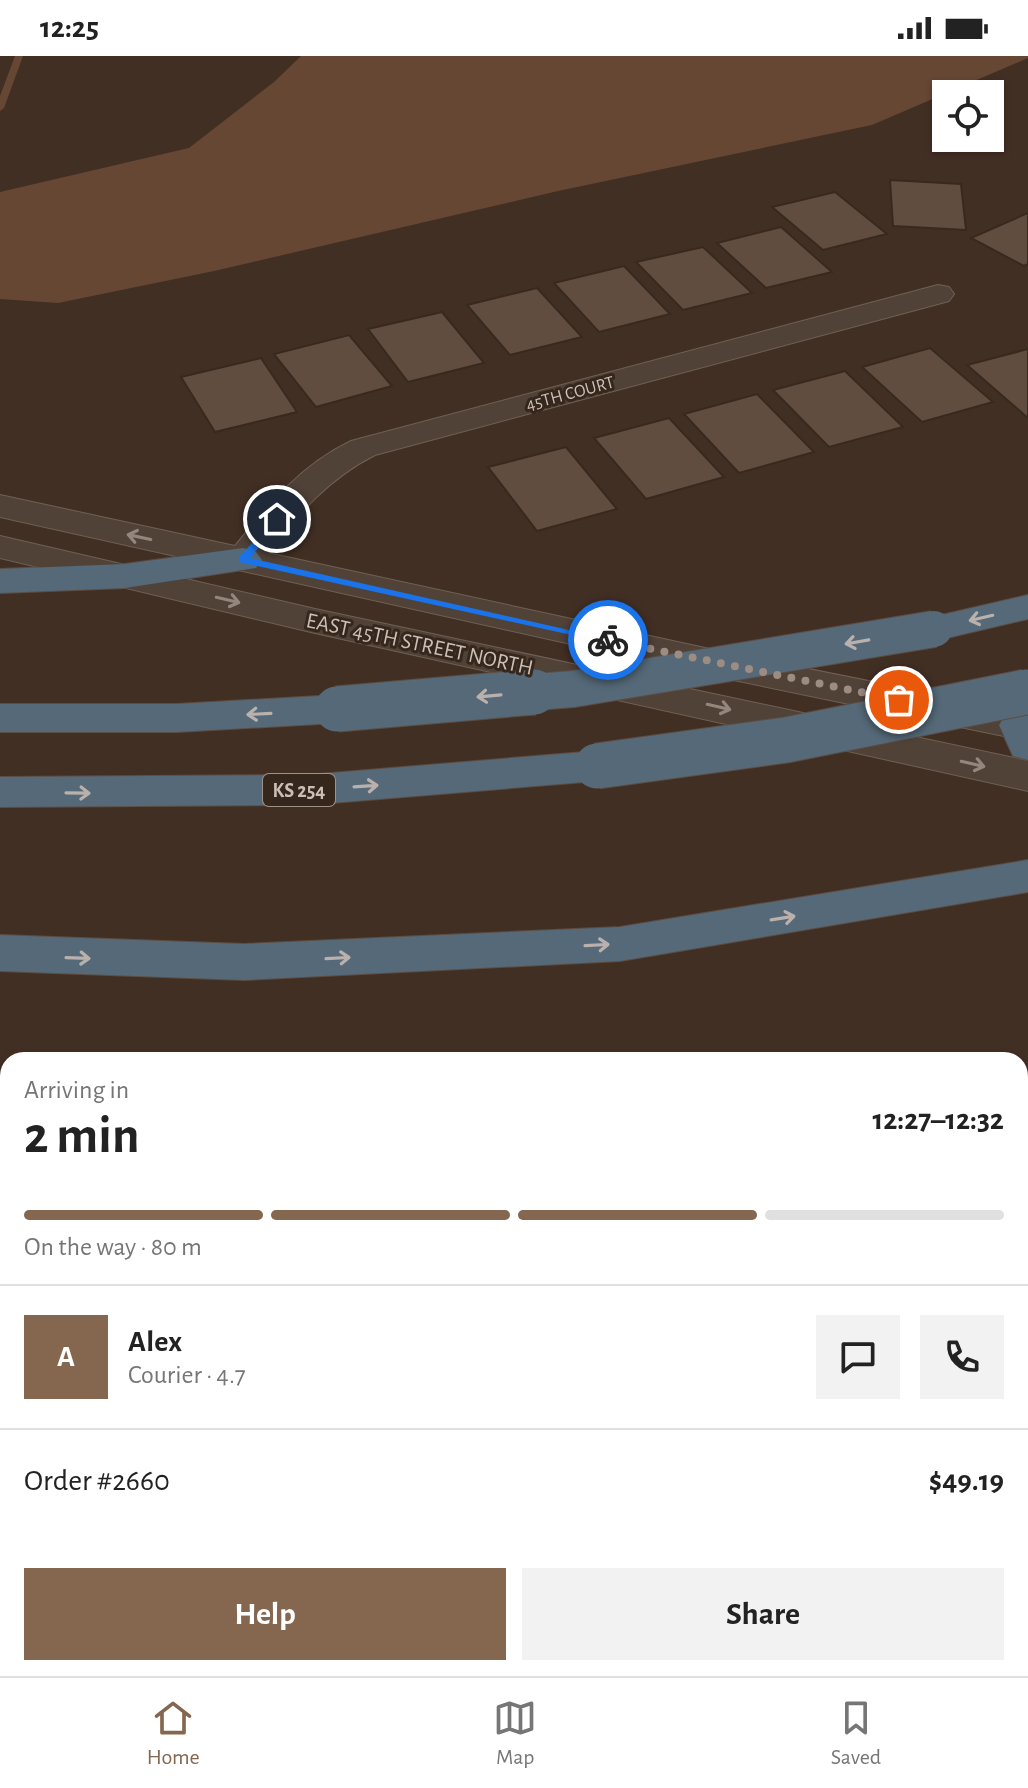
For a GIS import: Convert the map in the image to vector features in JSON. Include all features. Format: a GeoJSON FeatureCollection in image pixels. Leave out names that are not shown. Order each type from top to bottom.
{"type":"FeatureCollection","features":[{"type":"Feature","properties":{"kind":"highway"},"geometry":{"type":"LineString","coordinates":[[0,581],[125,576],[243,560]]}},
{"type":"Feature","properties":{"kind":"highway"},"geometry":{"type":"LineString","coordinates":[[0,718],[177,718],[337,709],[573,689],[934,629],[1028,607]]}},
{"type":"Feature","properties":{"kind":"highway","name":"KS 254"},"geometry":{"type":"LineString","coordinates":[[0,792],[307,790],[597,766],[786,740],[1026,722]]}},
{"type":"Feature","properties":{"kind":"highway"},"geometry":{"type":"LineString","coordinates":[[0,953],[244,962],[620,944],[1019,870]]}},
{"type":"Feature","properties":{"kind":"street","name":"45TH COURT"},"geometry":{"type":"LineString","coordinates":[[243,560],[311,478],[336,459],[363,448],[938,294]]}},
{"type":"Feature","properties":{"kind":"street","name":"EAST 45TH STREET NORTH"},"geometry":{"type":"LineString","coordinates":[[0,506],[719,664],[1026,722]]}},
{"type":"Feature","properties":{"kind":"street","name":"EAST 45TH STREET NORTH"},"geometry":{"type":"LineString","coordinates":[[0,547],[315,621],[1028,776]]}},
{"type":"Feature","properties":{"kind":"shaded area"},"geometry":{"type":"Polygon","coordinates":[[[301,56],[1028,56],[977,80],[932,80],[932,99],[872,125],[558,191],[214,271],[58,303],[0,299],[0,192],[189,148],[274,82],[301,56]]]}},
{"type":"Feature","properties":{"kind":"building"},"geometry":{"type":"Polygon","coordinates":[[[890,180],[961,184],[966,230],[893,226],[890,180]]]}},
{"type":"Feature","properties":{"kind":"building"},"geometry":{"type":"Polygon","coordinates":[[[835,192],[887,234],[823,250],[772,207],[835,192]]]}},
{"type":"Feature","properties":{"kind":"building"},"geometry":{"type":"Polygon","coordinates":[[[1028,213],[1028,264],[1024,266],[971,238],[1028,213]]]}},
{"type":"Feature","properties":{"kind":"building"},"geometry":{"type":"Polygon","coordinates":[[[781,227],[832,272],[766,288],[717,243],[781,227]]]}},
{"type":"Feature","properties":{"kind":"building"},"geometry":{"type":"Polygon","coordinates":[[[703,247],[752,293],[683,310],[636,262],[703,247]]]}},
{"type":"Feature","properties":{"kind":"building"},"geometry":{"type":"Polygon","coordinates":[[[624,266],[670,314],[599,332],[554,283],[624,266]]]}},
{"type":"Feature","properties":{"kind":"building"},"geometry":{"type":"Polygon","coordinates":[[[537,288],[582,337],[510,355],[467,305],[537,288]]]}},
{"type":"Feature","properties":{"kind":"building"},"geometry":{"type":"Polygon","coordinates":[[[442,312],[484,363],[408,382],[368,329],[442,312]]]}},
{"type":"Feature","properties":{"kind":"building"},"geometry":{"type":"Polygon","coordinates":[[[349,335],[392,386],[316,407],[274,354],[349,335]]]}},
{"type":"Feature","properties":{"kind":"building"},"geometry":{"type":"Polygon","coordinates":[[[930,348],[993,402],[922,422],[862,367],[930,348]]]}},
{"type":"Feature","properties":{"kind":"building"},"geometry":{"type":"Polygon","coordinates":[[[1028,349],[1028,418],[967,365],[1028,349]]]}},
{"type":"Feature","properties":{"kind":"building"},"geometry":{"type":"Polygon","coordinates":[[[261,358],[297,412],[215,432],[181,377],[261,358]]]}},
{"type":"Feature","properties":{"kind":"building"},"geometry":{"type":"Polygon","coordinates":[[[845,371],[903,427],[829,447],[773,390],[845,371]]]}},
{"type":"Feature","properties":{"kind":"building"},"geometry":{"type":"Polygon","coordinates":[[[757,394],[814,452],[739,473],[684,414],[757,394]]]}},
{"type":"Feature","properties":{"kind":"building"},"geometry":{"type":"Polygon","coordinates":[[[669,418],[724,477],[646,499],[594,438],[669,418]]]}},
{"type":"Feature","properties":{"kind":"building"},"geometry":{"type":"Polygon","coordinates":[[[566,447],[617,509],[537,531],[488,467],[566,447]]]}},
{"type":"Feature","properties":{"kind":"waterway"},"geometry":{"type":"LineString","coordinates":[[0,108],[19,56]]}},
{"type":"Feature","properties":{"kind":"way so far"},"geometry":{"type":"LineString","coordinates":[[608,640],[899,700]]}},
{"type":"Feature","properties":{"kind":"route"},"geometry":{"type":"LineString","coordinates":[[277,519],[243,560],[608,640]]}}]}
